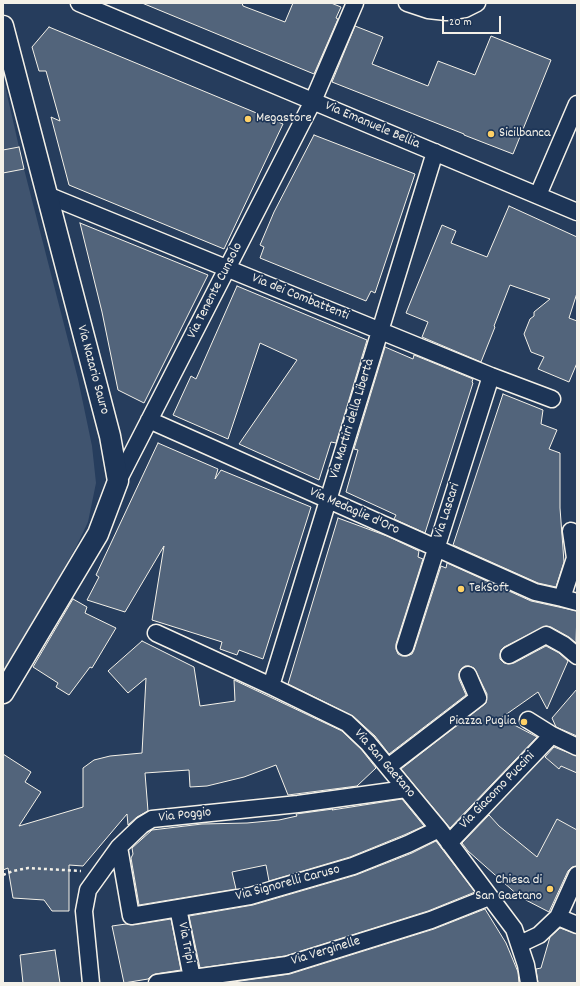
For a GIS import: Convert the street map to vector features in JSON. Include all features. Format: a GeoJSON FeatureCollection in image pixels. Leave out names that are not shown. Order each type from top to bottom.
{"type":"FeatureCollection","features":[{"type":"Feature","properties":{"kind":"street","name":"Via Emanuele Bellia"},"geometry":{"type":"LineString","coordinates":[[79,3],[577,212]]}},
{"type":"Feature","properties":{"kind":"street","name":"Via Tenente Cunsolo"},"geometry":{"type":"LineString","coordinates":[[118,481],[313,101],[355,3]]}},
{"type":"Feature","properties":{"kind":"street"},"geometry":{"type":"LineString","coordinates":[[409,4],[428,10],[446,12],[465,9],[477,3]]}},
{"type":"Feature","properties":{"kind":"street","name":"Via Nazario Sauro"},"geometry":{"type":"LineString","coordinates":[[3,26],[110,436],[118,481]]}},
{"type":"Feature","properties":{"kind":"street"},"geometry":{"type":"LineString","coordinates":[[538,195],[577,104]]}},
{"type":"Feature","properties":{"kind":"street","name":"Via Martiri della Libertà"},"geometry":{"type":"LineString","coordinates":[[270,686],[435,152]]}},
{"type":"Feature","properties":{"kind":"street","name":"Via dei Combattenti"},"geometry":{"type":"LineString","coordinates":[[47,195],[491,376],[552,399]]}},
{"type":"Feature","properties":{"kind":"street","name":"Via Lascari"},"geometry":{"type":"LineString","coordinates":[[405,648],[491,376]]}},
{"type":"Feature","properties":{"kind":"street","name":"Via Medaglie d'Oro"},"geometry":{"type":"LineString","coordinates":[[149,420],[535,592],[569,600]]}},
{"type":"Feature","properties":{"kind":"street"},"geometry":{"type":"LineString","coordinates":[[3,693],[98,534],[118,481]]}},
{"type":"Feature","properties":{"kind":"street"},"geometry":{"type":"LineString","coordinates":[[569,600],[575,558],[571,531]]}},
{"type":"Feature","properties":{"kind":"street","name":"Via San Gaetano"},"geometry":{"type":"LineString","coordinates":[[156,634],[347,723],[368,743],[439,829],[514,929],[526,965],[529,983]]}},
{"type":"Feature","properties":{"kind":"street"},"geometry":{"type":"LineString","coordinates":[[509,655],[546,635],[564,644],[577,656]]}},
{"type":"Feature","properties":{"kind":"street"},"geometry":{"type":"LineString","coordinates":[[388,767],[478,698],[468,675]]}},
{"type":"Feature","properties":{"kind":"street"},"geometry":{"type":"LineString","coordinates":[[528,720],[550,738],[577,747]]}},
{"type":"Feature","properties":{"kind":"street","name":"Via Giacomo Puccini"},"geometry":{"type":"LineString","coordinates":[[449,843],[550,738]]}},
{"type":"Feature","properties":{"kind":"street","name":"Via Poggio"},"geometry":{"type":"LineString","coordinates":[[91,983],[84,911],[88,890],[119,848],[142,825],[152,819],[298,804],[406,789]]}},
{"type":"Feature","properties":{"kind":"street","name":"Via Signorelli Caruso"},"geometry":{"type":"LineString","coordinates":[[119,848],[131,916],[250,896],[353,866],[408,844],[439,829]]}},
{"type":"Feature","properties":{"kind":"street"},"geometry":{"type":"LineString","coordinates":[[520,944],[539,935],[558,917],[577,874]]}},
{"type":"Feature","properties":{"kind":"street","name":"Via Verginelle"},"geometry":{"type":"LineString","coordinates":[[157,983],[287,965],[431,920],[489,897]]}},
{"type":"Feature","properties":{"kind":"street","name":"Via Tripi"},"geometry":{"type":"LineString","coordinates":[[178,908],[192,978]]}},
{"type":"Feature","properties":{"kind":"street"},"geometry":{"type":"LineString","coordinates":[[558,917],[577,925]]}},
{"type":"Feature","properties":{"kind":"path"},"geometry":{"type":"LineString","coordinates":[[3,875],[28,868],[101,872]]}},
{"type":"Feature","properties":{"kind":"shaded area"},"geometry":{"type":"Polygon","coordinates":[[[3,77],[24,169],[78,379],[92,446],[96,483],[88,522],[76,547],[3,675],[3,77]]]}},
{"type":"Feature","properties":{"kind":"shaded area"},"geometry":{"type":"Polygon","coordinates":[[[543,756],[559,769],[561,766],[577,773],[577,830],[557,819],[534,863],[487,812],[543,756]]]}},
{"type":"Feature","properties":{"kind":"building"},"geometry":{"type":"Polygon","coordinates":[[[142,3],[242,3],[243,6],[285,22],[293,3],[331,3],[341,7],[336,18],[338,19],[314,74],[142,3]]]}},
{"type":"Feature","properties":{"kind":"building"},"geometry":{"type":"Polygon","coordinates":[[[355,26],[383,37],[372,64],[428,86],[438,61],[475,75],[491,36],[551,60],[513,154],[332,82],[355,26]]]}},
{"type":"Feature","properties":{"kind":"building"},"geometry":{"type":"Polygon","coordinates":[[[49,27],[283,124],[224,249],[69,185],[51,117],[60,121],[46,71],[39,71],[32,47],[49,27]]]}},
{"type":"Feature","properties":{"kind":"building"},"geometry":{"type":"Polygon","coordinates":[[[314,135],[415,174],[375,293],[371,291],[366,301],[260,258],[264,247],[260,245],[274,212],[314,135]]]}},
{"type":"Feature","properties":{"kind":"building"},"geometry":{"type":"Polygon","coordinates":[[[19,147],[24,169],[3,173],[3,150],[19,147]]]}},
{"type":"Feature","properties":{"kind":"building"},"geometry":{"type":"Polygon","coordinates":[[[509,206],[577,237],[577,293],[569,318],[577,321],[577,363],[569,382],[538,369],[544,357],[531,352],[524,334],[530,319],[534,316],[534,312],[550,299],[510,285],[481,362],[422,337],[428,322],[406,313],[442,225],[456,231],[451,243],[487,257],[509,206]]]}},
{"type":"Feature","properties":{"kind":"building"},"geometry":{"type":"Polygon","coordinates":[[[80,223],[208,275],[144,403],[118,390],[102,312],[80,223]]]}},
{"type":"Feature","properties":{"kind":"building"},"geometry":{"type":"Polygon","coordinates":[[[237,286],[367,340],[336,443],[331,442],[319,480],[239,444],[297,360],[260,343],[228,439],[173,415],[191,376],[196,379],[237,286]]]}},
{"type":"Feature","properties":{"kind":"building"},"geometry":{"type":"Polygon","coordinates":[[[385,347],[413,359],[414,355],[473,379],[425,533],[394,519],[396,515],[346,492],[358,450],[354,449],[385,347]]]}},
{"type":"Feature","properties":{"kind":"building"},"geometry":{"type":"Polygon","coordinates":[[[503,394],[543,410],[541,424],[557,430],[549,449],[560,453],[560,508],[564,562],[556,587],[538,583],[453,545],[503,394]]]}},
{"type":"Feature","properties":{"kind":"building"},"geometry":{"type":"Polygon","coordinates":[[[158,443],[218,469],[215,479],[221,470],[311,507],[263,659],[239,650],[237,655],[220,649],[222,642],[152,620],[164,546],[125,612],[87,600],[99,577],[96,575],[158,443]]]}},
{"type":"Feature","properties":{"kind":"building"},"geometry":{"type":"Polygon","coordinates":[[[338,518],[387,536],[419,551],[418,557],[423,559],[396,644],[398,654],[402,656],[412,654],[414,650],[441,566],[446,568],[447,563],[531,601],[577,611],[576,643],[569,637],[551,627],[546,626],[504,647],[501,650],[500,659],[504,663],[508,664],[514,663],[546,646],[559,653],[568,661],[547,709],[538,692],[501,718],[537,737],[450,828],[401,769],[486,703],[487,694],[474,668],[465,666],[461,669],[459,674],[459,679],[466,695],[389,754],[375,736],[353,716],[288,684],[338,518]]]}},
{"type":"Feature","properties":{"kind":"building"},"geometry":{"type":"Polygon","coordinates":[[[73,599],[87,607],[85,613],[116,628],[92,668],[90,667],[69,695],[56,687],[58,683],[33,667],[73,599]]]}},
{"type":"Feature","properties":{"kind":"building"},"geometry":{"type":"Polygon","coordinates":[[[142,641],[194,667],[200,706],[235,701],[234,680],[342,731],[361,749],[376,768],[357,786],[288,795],[276,765],[244,777],[207,786],[190,787],[189,770],[145,773],[148,811],[137,817],[128,825],[127,814],[83,866],[69,865],[69,911],[52,911],[44,900],[13,898],[8,868],[3,870],[3,754],[31,772],[25,782],[41,792],[19,826],[83,807],[83,768],[94,760],[110,756],[142,753],[146,678],[128,693],[108,671],[142,641]]]}},
{"type":"Feature","properties":{"kind":"building"},"geometry":{"type":"Polygon","coordinates":[[[577,689],[577,736],[556,727],[552,718],[577,689]]]}},
{"type":"Feature","properties":{"kind":"building"},"geometry":{"type":"Polygon","coordinates":[[[554,747],[577,756],[577,773],[561,766],[559,769],[545,757],[554,747]]]}},
{"type":"Feature","properties":{"kind":"building"},"geometry":{"type":"Polygon","coordinates":[[[402,799],[424,826],[350,857],[269,881],[266,865],[232,872],[236,889],[139,905],[131,858],[133,854],[132,848],[152,830],[202,824],[247,823],[279,820],[297,816],[296,814],[402,799]]]}},
{"type":"Feature","properties":{"kind":"building"},"geometry":{"type":"Polygon","coordinates":[[[489,815],[499,826],[537,857],[557,819],[577,830],[577,866],[572,867],[568,871],[549,912],[520,897],[468,851],[462,843],[489,815]]]}},
{"type":"Feature","properties":{"kind":"building"},"geometry":{"type":"Polygon","coordinates":[[[436,841],[475,892],[428,911],[285,956],[200,968],[189,916],[253,905],[356,875],[412,853],[436,841]]]}},
{"type":"Feature","properties":{"kind":"building"},"geometry":{"type":"Polygon","coordinates":[[[485,909],[506,943],[518,972],[519,983],[226,983],[290,974],[434,929],[485,909]]]}},
{"type":"Feature","properties":{"kind":"building"},"geometry":{"type":"Polygon","coordinates":[[[171,919],[181,970],[155,974],[148,979],[124,983],[112,926],[126,924],[133,925],[171,919]]]}},
{"type":"Feature","properties":{"kind":"building"},"geometry":{"type":"Polygon","coordinates":[[[560,928],[577,934],[577,983],[538,983],[536,969],[541,968],[550,937],[560,928]]]}},
{"type":"Feature","properties":{"kind":"building"},"geometry":{"type":"Polygon","coordinates":[[[55,950],[60,983],[23,983],[20,955],[55,950]]]}},
{"type":"Feature","properties":{"kind":"place","name":"Megastore"},"geometry":{"type":"Point","coordinates":[248,119]}},
{"type":"Feature","properties":{"kind":"place","name":"Sicilbanca"},"geometry":{"type":"Point","coordinates":[491,134]}},
{"type":"Feature","properties":{"kind":"place","name":"TekSoft"},"geometry":{"type":"Point","coordinates":[461,589]}},
{"type":"Feature","properties":{"kind":"place","name":"Piazza Puglia"},"geometry":{"type":"Point","coordinates":[524,722]}},
{"type":"Feature","properties":{"kind":"place","name":"Chiesa di San Gaetano"},"geometry":{"type":"Point","coordinates":[550,889]}}]}
